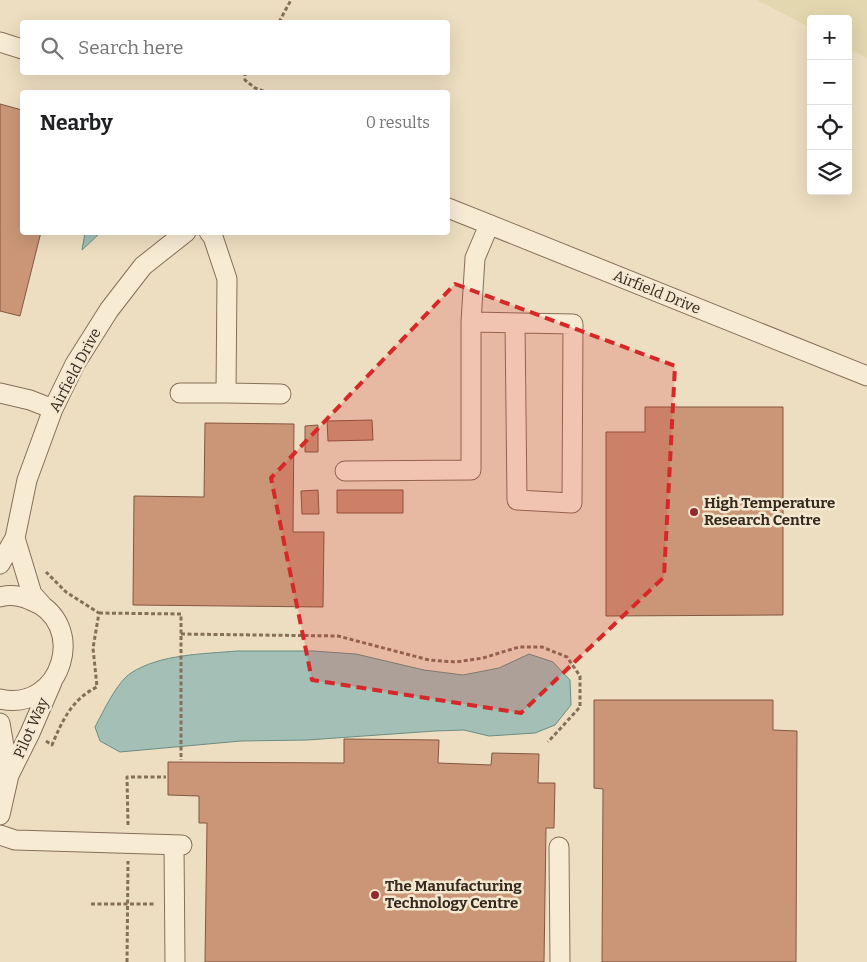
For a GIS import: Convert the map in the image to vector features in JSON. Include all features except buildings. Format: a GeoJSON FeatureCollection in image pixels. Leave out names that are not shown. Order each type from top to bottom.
{"type":"FeatureCollection","features":[{"type":"Feature","properties":{"kind":"street"},"geometry":{"type":"LineString","coordinates":[[0,42],[20,48]]}},
{"type":"Feature","properties":{"kind":"street","name":"Airfield Drive"},"geometry":{"type":"LineString","coordinates":[[450,209],[867,376]]}},
{"type":"Feature","properties":{"kind":"street"},"geometry":{"type":"LineString","coordinates":[[345,471],[471,470],[472,322],[476,258],[489,225]]}},
{"type":"Feature","properties":{"kind":"street","name":"Airfield Drive"},"geometry":{"type":"LineString","coordinates":[[0,564],[15,538],[27,480],[53,408],[75,364],[109,310],[143,266],[182,235]]}},
{"type":"Feature","properties":{"kind":"street"},"geometry":{"type":"LineString","coordinates":[[211,235],[227,279],[226,393]]}},
{"type":"Feature","properties":{"kind":"street"},"geometry":{"type":"LineString","coordinates":[[472,322],[573,324],[572,503],[517,500],[515,323]]}},
{"type":"Feature","properties":{"kind":"street"},"geometry":{"type":"LineString","coordinates":[[0,393],[53,408]]}},
{"type":"Feature","properties":{"kind":"street"},"geometry":{"type":"LineString","coordinates":[[180,393],[281,394]]}},
{"type":"Feature","properties":{"kind":"street","name":"Airfield Drive"},"geometry":{"type":"LineString","coordinates":[[15,538],[32,594],[49,612]]}},
{"type":"Feature","properties":{"kind":"street"},"geometry":{"type":"LineString","coordinates":[[0,597],[20,596],[36,602],[49,612]]}},
{"type":"Feature","properties":{"kind":"street","name":"Pilot Way"},"geometry":{"type":"LineString","coordinates":[[0,815],[9,775],[52,682],[60,669],[63,639],[58,625],[49,612]]}},
{"type":"Feature","properties":{"kind":"street"},"geometry":{"type":"LineString","coordinates":[[0,699],[8,701],[24,699],[40,692],[52,682]]}},
{"type":"Feature","properties":{"kind":"street","name":"Pilot Way"},"geometry":{"type":"LineString","coordinates":[[0,723],[9,775]]}},
{"type":"Feature","properties":{"kind":"street"},"geometry":{"type":"LineString","coordinates":[[0,835],[15,840],[178,845],[175,962]]}},
{"type":"Feature","properties":{"kind":"street"},"geometry":{"type":"LineString","coordinates":[[559,847],[560,962]]}},
{"type":"Feature","properties":{"kind":"path"},"geometry":{"type":"LineString","coordinates":[[281,20],[291,0]]}},
{"type":"Feature","properties":{"kind":"path"},"geometry":{"type":"LineString","coordinates":[[245,75],[245,80],[261,90]]}},
{"type":"Feature","properties":{"kind":"path"},"geometry":{"type":"LineString","coordinates":[[99,612],[181,614],[181,760]]}},
{"type":"Feature","properties":{"kind":"path"},"geometry":{"type":"LineString","coordinates":[[181,634],[338,636],[429,660],[456,662],[483,658],[519,647],[542,647],[567,657],[580,676],[580,707],[548,742]]}},
{"type":"Feature","properties":{"kind":"path"},"geometry":{"type":"LineString","coordinates":[[91,904],[175,904]]}},
{"type":"Feature","properties":{"kind":"highlighted area"},"geometry":{"type":"Polygon","coordinates":[[[455,284],[675,366],[664,577],[521,713],[312,680],[271,478],[455,284]]]}},
{"type":"Feature","properties":{"kind":"shaded area"},"geometry":{"type":"Polygon","coordinates":[[[757,0],[867,0],[867,58],[852,50],[852,15],[807,15],[807,26],[757,0]]]}},
{"type":"Feature","properties":{"kind":"water"},"geometry":{"type":"Polygon","coordinates":[[[85,235],[98,235],[82,250],[85,235]]]}},
{"type":"Feature","properties":{"kind":"water"},"geometry":{"type":"Polygon","coordinates":[[[237,651],[313,651],[356,654],[424,670],[463,675],[499,668],[529,654],[553,662],[570,680],[571,705],[555,725],[535,733],[489,736],[464,730],[435,731],[307,740],[241,741],[120,752],[100,741],[95,727],[116,690],[131,673],[169,658],[237,651]]]}},
{"type":"Feature","properties":{"kind":"place","name":"High Temperature Research Centre"},"geometry":{"type":"Point","coordinates":[694,512]}},
{"type":"Feature","properties":{"kind":"place","name":"The Manufacturing Technology Centre"},"geometry":{"type":"Point","coordinates":[375,895]}}]}
